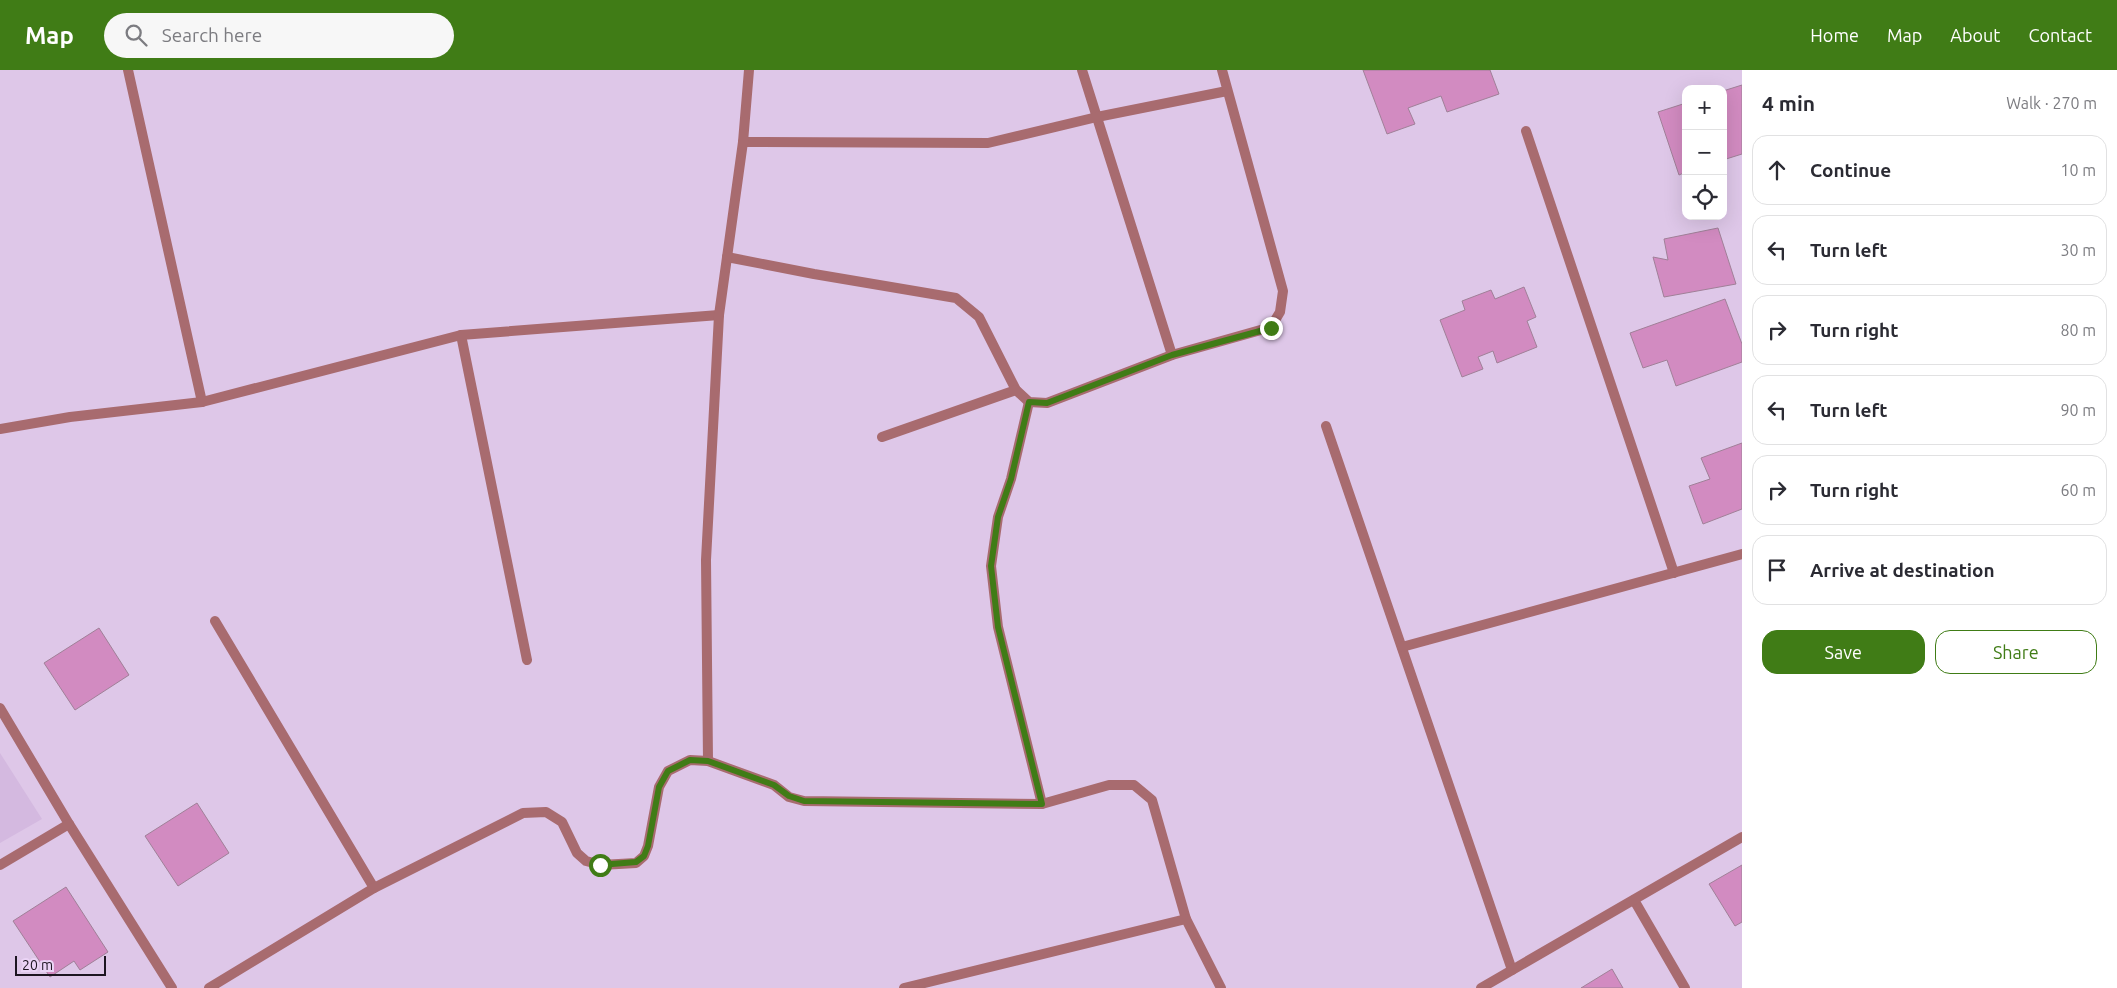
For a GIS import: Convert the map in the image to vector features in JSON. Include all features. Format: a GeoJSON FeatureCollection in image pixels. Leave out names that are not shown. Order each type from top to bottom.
{"type":"FeatureCollection","features":[{"type":"Feature","properties":{"kind":"street"},"geometry":{"type":"LineString","coordinates":[[128,70],[202,402]]}},
{"type":"Feature","properties":{"kind":"street"},"geometry":{"type":"LineString","coordinates":[[708,761],[706,560],[719,315],[743,142],[749,70]]}},
{"type":"Feature","properties":{"kind":"street"},"geometry":{"type":"LineString","coordinates":[[1082,70],[1172,355]]}},
{"type":"Feature","properties":{"kind":"street"},"geometry":{"type":"LineString","coordinates":[[727,257],[956,298],[979,317],[1016,390],[1029,402],[1047,403],[1172,355],[1271,328],[1280,312],[1283,291],[1222,70]]}},
{"type":"Feature","properties":{"kind":"street"},"geometry":{"type":"LineString","coordinates":[[743,142],[988,143],[1096,117],[1227,90]]}},
{"type":"Feature","properties":{"kind":"street"},"geometry":{"type":"LineString","coordinates":[[1526,131],[1674,573]]}},
{"type":"Feature","properties":{"kind":"street"},"geometry":{"type":"LineString","coordinates":[[0,429],[70,417],[202,402],[461,335],[719,315]]}},
{"type":"Feature","properties":{"kind":"street"},"geometry":{"type":"LineString","coordinates":[[461,335],[527,660]]}},
{"type":"Feature","properties":{"kind":"street"},"geometry":{"type":"LineString","coordinates":[[882,437],[1016,390]]}},
{"type":"Feature","properties":{"kind":"street"},"geometry":{"type":"LineString","coordinates":[[1029,402],[1011,479],[998,517],[991,566],[998,627],[1042,804]]}},
{"type":"Feature","properties":{"kind":"street"},"geometry":{"type":"LineString","coordinates":[[1326,426],[1512,970]]}},
{"type":"Feature","properties":{"kind":"street"},"geometry":{"type":"LineString","coordinates":[[1402,647],[1742,554]]}},
{"type":"Feature","properties":{"kind":"street"},"geometry":{"type":"LineString","coordinates":[[215,621],[374,888]]}},
{"type":"Feature","properties":{"kind":"street"},"geometry":{"type":"LineString","coordinates":[[0,708],[69,824],[172,988]]}},
{"type":"Feature","properties":{"kind":"street"},"geometry":{"type":"LineString","coordinates":[[209,988],[374,888],[523,813],[546,812],[562,822],[577,853],[586,861],[600,865],[636,862],[644,856],[648,846],[659,787],[668,771],[690,760],[708,761],[774,785],[789,796],[804,801],[1042,804],[1109,784],[1134,785],[1152,800],[1186,919],[1221,988]]}},
{"type":"Feature","properties":{"kind":"street"},"geometry":{"type":"LineString","coordinates":[[0,865],[69,824]]}},
{"type":"Feature","properties":{"kind":"street"},"geometry":{"type":"LineString","coordinates":[[1481,988],[1742,837]]}},
{"type":"Feature","properties":{"kind":"street"},"geometry":{"type":"LineString","coordinates":[[1634,900],[1685,988]]}},
{"type":"Feature","properties":{"kind":"street"},"geometry":{"type":"LineString","coordinates":[[904,988],[1186,919]]}},
{"type":"Feature","properties":{"kind":"shaded area"},"geometry":{"type":"Polygon","coordinates":[[[0,753],[42,819],[0,843],[0,753]]]}},
{"type":"Feature","properties":{"kind":"building"},"geometry":{"type":"Polygon","coordinates":[[[1363,70],[1490,70],[1499,94],[1447,112],[1441,96],[1408,108],[1415,124],[1387,134],[1363,70]]]}},
{"type":"Feature","properties":{"kind":"building"},"geometry":{"type":"Polygon","coordinates":[[[1742,85],[1742,154],[1727,159],[1727,130],[1727,90],[1742,85]]]}},
{"type":"Feature","properties":{"kind":"building"},"geometry":{"type":"Polygon","coordinates":[[[1682,104],[1682,174],[1679,175],[1658,112],[1682,104]]]}},
{"type":"Feature","properties":{"kind":"building"},"geometry":{"type":"Polygon","coordinates":[[[1718,228],[1736,284],[1664,297],[1653,257],[1668,260],[1664,239],[1718,228]]]}},
{"type":"Feature","properties":{"kind":"building"},"geometry":{"type":"Polygon","coordinates":[[[1524,287],[1536,317],[1527,321],[1537,347],[1497,363],[1493,351],[1478,357],[1483,369],[1462,377],[1440,320],[1465,310],[1462,301],[1491,290],[1495,299],[1524,287]]]}},
{"type":"Feature","properties":{"kind":"building"},"geometry":{"type":"Polygon","coordinates":[[[1725,299],[1742,344],[1742,362],[1676,386],[1667,360],[1643,368],[1630,333],[1725,299]]]}},
{"type":"Feature","properties":{"kind":"building"},"geometry":{"type":"Polygon","coordinates":[[[1742,443],[1742,509],[1703,524],[1689,486],[1710,479],[1701,458],[1742,443]]]}},
{"type":"Feature","properties":{"kind":"building"},"geometry":{"type":"Polygon","coordinates":[[[99,628],[129,675],[75,710],[44,663],[99,628]]]}},
{"type":"Feature","properties":{"kind":"building"},"geometry":{"type":"Polygon","coordinates":[[[197,803],[229,853],[178,886],[145,836],[197,803]]]}},
{"type":"Feature","properties":{"kind":"building"},"geometry":{"type":"Polygon","coordinates":[[[1742,865],[1742,922],[1735,926],[1709,884],[1742,865]]]}},
{"type":"Feature","properties":{"kind":"building"},"geometry":{"type":"Polygon","coordinates":[[[66,887],[108,952],[80,970],[74,961],[50,977],[13,921],[66,887]]]}},
{"type":"Feature","properties":{"kind":"building"},"geometry":{"type":"Polygon","coordinates":[[[1612,969],[1623,988],[1581,988],[1612,969]]]}},
{"type":"Feature","properties":{"kind":"route"},"geometry":{"type":"LineString","coordinates":[[600,865],[636,862],[644,856],[648,846],[659,787],[668,771],[690,760],[708,761],[774,785],[789,796],[804,801],[1042,804],[998,627],[991,566],[998,517],[1011,479],[1029,402],[1047,403],[1172,355],[1271,328]]}}]}
